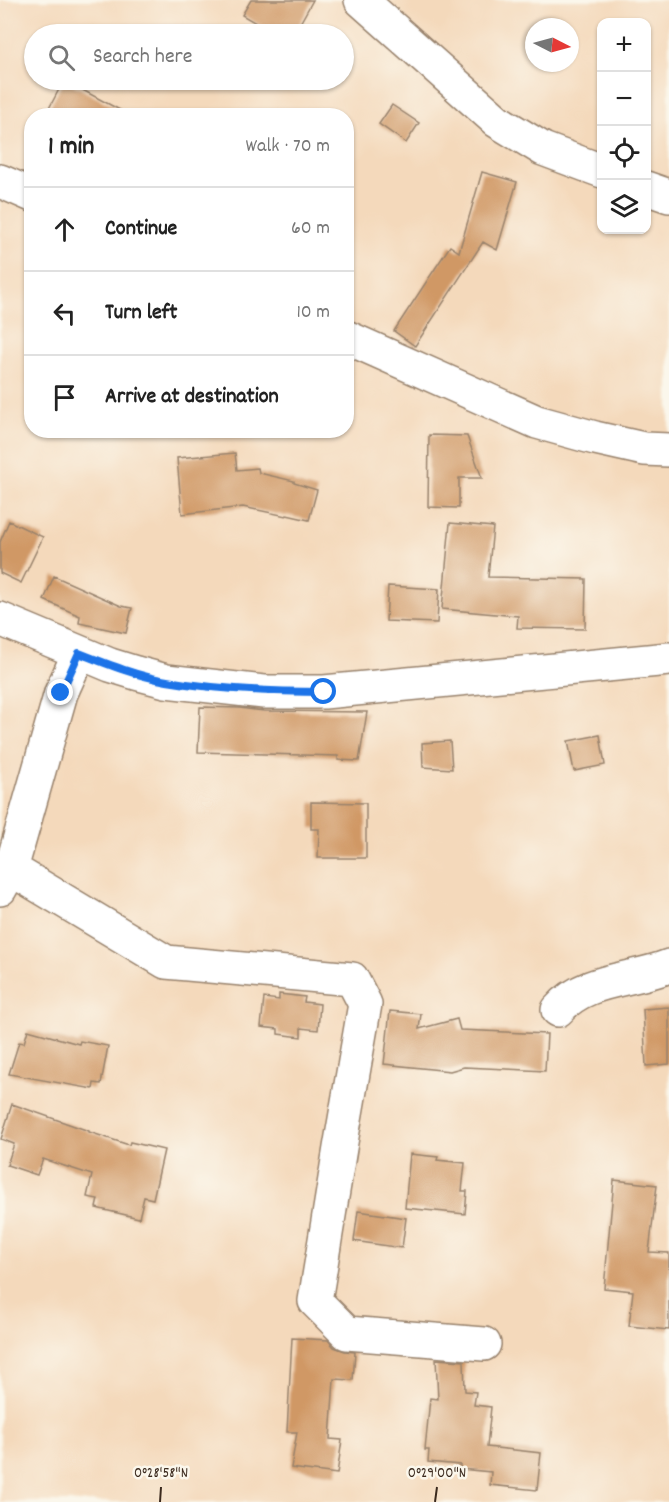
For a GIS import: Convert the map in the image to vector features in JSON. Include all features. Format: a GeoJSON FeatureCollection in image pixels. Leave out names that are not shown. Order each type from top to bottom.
{"type":"FeatureCollection","features":[{"type":"Feature","properties":{"kind":"street"},"geometry":{"type":"LineString","coordinates":[[361,0],[497,121],[543,149],[597,169]]}},
{"type":"Feature","properties":{"kind":"street"},"geometry":{"type":"LineString","coordinates":[[0,181],[24,192]]}},
{"type":"Feature","properties":{"kind":"street"},"geometry":{"type":"LineString","coordinates":[[651,190],[669,196]]}},
{"type":"Feature","properties":{"kind":"street"},"geometry":{"type":"LineString","coordinates":[[354,341],[537,422],[634,447],[669,450]]}},
{"type":"Feature","properties":{"kind":"street"},"geometry":{"type":"LineString","coordinates":[[0,619],[110,665],[166,681],[276,692],[324,692],[669,659],[669,666]]}},
{"type":"Feature","properties":{"kind":"street"},"geometry":{"type":"LineString","coordinates":[[79,653],[61,693],[5,879],[166,963],[352,979],[365,1004],[315,1301],[347,1333],[484,1344]]}},
{"type":"Feature","properties":{"kind":"street"},"geometry":{"type":"LineString","coordinates":[[558,1010],[566,1000],[591,987],[669,966]]}},
{"type":"Feature","properties":{"kind":"building"},"geometry":{"type":"Polygon","coordinates":[[[251,0],[313,0],[300,24],[258,24],[242,15],[251,0]]]}},
{"type":"Feature","properties":{"kind":"building"},"geometry":{"type":"Polygon","coordinates":[[[59,90],[83,90],[116,108],[49,108],[59,90]]]}},
{"type":"Feature","properties":{"kind":"building"},"geometry":{"type":"Polygon","coordinates":[[[392,105],[419,123],[406,143],[379,124],[392,105]]]}},
{"type":"Feature","properties":{"kind":"building"},"geometry":{"type":"Polygon","coordinates":[[[482,172],[517,182],[497,250],[483,242],[415,346],[394,331],[450,246],[459,252],[482,172]]]}},
{"type":"Feature","properties":{"kind":"building"},"geometry":{"type":"Polygon","coordinates":[[[429,435],[467,436],[482,478],[459,478],[459,508],[428,507],[429,435]]]}},
{"type":"Feature","properties":{"kind":"building"},"geometry":{"type":"Polygon","coordinates":[[[235,453],[237,470],[258,468],[259,473],[294,481],[294,483],[317,490],[309,520],[243,507],[182,514],[177,458],[235,453]]]}},
{"type":"Feature","properties":{"kind":"building"},"geometry":{"type":"Polygon","coordinates":[[[9,521],[43,537],[21,583],[0,573],[0,542],[9,521]]]}},
{"type":"Feature","properties":{"kind":"building"},"geometry":{"type":"Polygon","coordinates":[[[450,523],[493,527],[488,577],[586,579],[585,629],[517,628],[518,616],[442,609],[450,523]]]}},
{"type":"Feature","properties":{"kind":"building"},"geometry":{"type":"Polygon","coordinates":[[[54,576],[121,606],[132,608],[126,633],[79,623],[80,616],[44,600],[54,576]]]}},
{"type":"Feature","properties":{"kind":"building"},"geometry":{"type":"Polygon","coordinates":[[[388,586],[439,589],[437,623],[386,621],[388,586]]]}},
{"type":"Feature","properties":{"kind":"building"},"geometry":{"type":"Polygon","coordinates":[[[200,707],[264,711],[367,712],[359,761],[338,760],[338,756],[198,752],[200,707]]]}},
{"type":"Feature","properties":{"kind":"building"},"geometry":{"type":"Polygon","coordinates":[[[600,735],[605,765],[574,771],[568,741],[600,735]]]}},
{"type":"Feature","properties":{"kind":"building"},"geometry":{"type":"Polygon","coordinates":[[[450,741],[452,769],[423,767],[422,743],[450,741]]]}},
{"type":"Feature","properties":{"kind":"building"},"geometry":{"type":"Polygon","coordinates":[[[311,802],[366,803],[366,858],[318,858],[319,829],[311,829],[311,802]]]}},
{"type":"Feature","properties":{"kind":"building"},"geometry":{"type":"Polygon","coordinates":[[[279,994],[305,997],[304,1002],[320,1004],[318,1030],[301,1028],[301,1037],[278,1034],[278,1029],[261,1027],[264,998],[279,1000],[279,994]]]}},
{"type":"Feature","properties":{"kind":"building"},"geometry":{"type":"Polygon","coordinates":[[[669,1007],[669,1064],[646,1066],[643,1009],[669,1007]]]}},
{"type":"Feature","properties":{"kind":"building"},"geometry":{"type":"Polygon","coordinates":[[[390,1011],[421,1014],[419,1029],[457,1019],[460,1030],[547,1034],[545,1071],[464,1067],[450,1071],[384,1064],[390,1011]]]}},
{"type":"Feature","properties":{"kind":"building"},"geometry":{"type":"Polygon","coordinates":[[[28,1030],[79,1044],[80,1041],[108,1046],[101,1084],[94,1083],[93,1089],[9,1074],[19,1042],[24,1043],[28,1030]]]}},
{"type":"Feature","properties":{"kind":"building"},"geometry":{"type":"Polygon","coordinates":[[[12,1104],[129,1145],[130,1142],[164,1150],[153,1199],[144,1197],[139,1218],[96,1208],[98,1199],[87,1197],[92,1175],[43,1159],[37,1175],[7,1165],[14,1144],[1,1139],[12,1104]]]}},
{"type":"Feature","properties":{"kind":"building"},"geometry":{"type":"Polygon","coordinates":[[[410,1154],[465,1163],[462,1191],[467,1191],[465,1214],[405,1208],[410,1154]]]}},
{"type":"Feature","properties":{"kind":"building"},"geometry":{"type":"Polygon","coordinates":[[[614,1180],[657,1185],[649,1252],[669,1253],[669,1330],[629,1326],[633,1291],[604,1288],[614,1180]]]}},
{"type":"Feature","properties":{"kind":"building"},"geometry":{"type":"Polygon","coordinates":[[[358,1211],[406,1218],[402,1248],[354,1241],[358,1211]]]}},
{"type":"Feature","properties":{"kind":"building"},"geometry":{"type":"Polygon","coordinates":[[[292,1338],[328,1340],[334,1347],[355,1352],[353,1380],[334,1379],[330,1439],[342,1440],[337,1474],[291,1468],[297,1432],[287,1432],[292,1338]]]}},
{"type":"Feature","properties":{"kind":"building"},"geometry":{"type":"Polygon","coordinates":[[[436,1359],[464,1361],[465,1391],[476,1392],[474,1405],[491,1407],[487,1447],[541,1453],[537,1490],[490,1485],[491,1472],[460,1469],[460,1465],[428,1462],[429,1450],[425,1450],[430,1398],[438,1399],[436,1359]]]}},
{"type":"Feature","properties":{"kind":"route"},"geometry":{"type":"LineString","coordinates":[[61,693],[79,653],[110,665],[166,681],[264,692],[324,692]]}}]}
